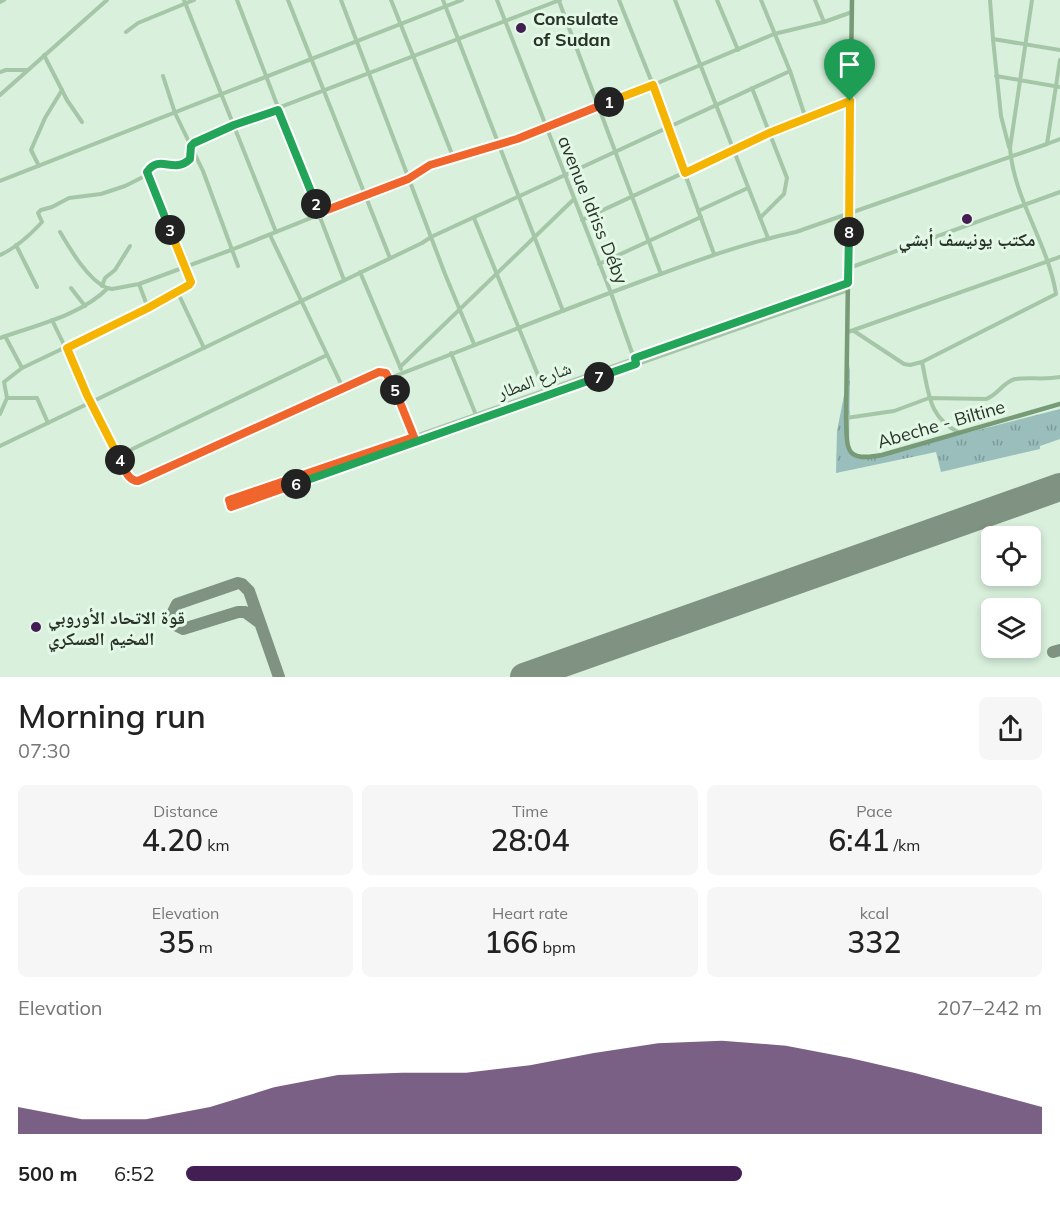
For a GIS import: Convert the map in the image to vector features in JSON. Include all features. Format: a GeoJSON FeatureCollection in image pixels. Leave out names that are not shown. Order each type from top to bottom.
{"type":"FeatureCollection","features":[{"type":"Feature","properties":{"kind":"main road","name":"Abeche - Biltine"},"geometry":{"type":"LineString","coordinates":[[852,0],[848,283],[851,331],[846,418],[848,449],[860,458],[882,455],[1060,404]]}},
{"type":"Feature","properties":{"kind":"street"},"geometry":{"type":"LineString","coordinates":[[0,95],[107,0]]}},
{"type":"Feature","properties":{"kind":"street"},"geometry":{"type":"LineString","coordinates":[[126,32],[138,23],[194,0]]}},
{"type":"Feature","properties":{"kind":"street"},"geometry":{"type":"LineString","coordinates":[[237,0],[344,280]]}},
{"type":"Feature","properties":{"kind":"street"},"geometry":{"type":"LineString","coordinates":[[288,0],[390,258]]}},
{"type":"Feature","properties":{"kind":"street"},"geometry":{"type":"LineString","coordinates":[[341,0],[408,179],[474,344]]}},
{"type":"Feature","properties":{"kind":"street"},"geometry":{"type":"LineString","coordinates":[[391,0],[454,159]]}},
{"type":"Feature","properties":{"kind":"street"},"geometry":{"type":"LineString","coordinates":[[443,0],[562,311]]}},
{"type":"Feature","properties":{"kind":"street"},"geometry":{"type":"LineString","coordinates":[[0,181],[462,0]]}},
{"type":"Feature","properties":{"kind":"street","name":"avenue Idriss Déby"},"geometry":{"type":"LineString","coordinates":[[497,0],[573,200],[611,292],[636,364]]}},
{"type":"Feature","properties":{"kind":"street"},"geometry":{"type":"LineString","coordinates":[[191,146],[201,139],[234,125],[559,0],[661,274]]}},
{"type":"Feature","properties":{"kind":"street"},"geometry":{"type":"LineString","coordinates":[[619,0],[653,85],[714,254]]}},
{"type":"Feature","properties":{"kind":"street"},"geometry":{"type":"LineString","coordinates":[[675,0],[768,238]]}},
{"type":"Feature","properties":{"kind":"street"},"geometry":{"type":"LineString","coordinates":[[717,0],[738,50]]}},
{"type":"Feature","properties":{"kind":"street"},"geometry":{"type":"LineString","coordinates":[[761,0],[790,71],[806,119]]}},
{"type":"Feature","properties":{"kind":"street"},"geometry":{"type":"LineString","coordinates":[[815,0],[824,22]]}},
{"type":"Feature","properties":{"kind":"street"},"geometry":{"type":"LineString","coordinates":[[990,0],[1001,116],[1010,148]]}},
{"type":"Feature","properties":{"kind":"street"},"geometry":{"type":"LineString","coordinates":[[851,331],[904,364],[910,365],[922,362],[1056,294],[1048,261],[1024,205],[1010,158],[1032,0]]}},
{"type":"Feature","properties":{"kind":"street"},"geometry":{"type":"LineString","coordinates":[[185,2],[276,232]]}},
{"type":"Feature","properties":{"kind":"street"},"geometry":{"type":"LineString","coordinates":[[60,232],[76,258],[102,286],[112,289],[139,284],[270,235],[319,213],[408,179],[427,166],[500,145],[701,66],[774,34],[824,22],[852,12]]}},
{"type":"Feature","properties":{"kind":"street"},"geometry":{"type":"LineString","coordinates":[[993,39],[1060,50]]}},
{"type":"Feature","properties":{"kind":"street"},"geometry":{"type":"LineString","coordinates":[[44,54],[62,90],[82,122]]}},
{"type":"Feature","properties":{"kind":"street"},"geometry":{"type":"LineString","coordinates":[[1047,144],[1058,87],[1060,60]]}},
{"type":"Feature","properties":{"kind":"street"},"geometry":{"type":"LineString","coordinates":[[0,72],[28,70]]}},
{"type":"Feature","properties":{"kind":"street"},"geometry":{"type":"LineString","coordinates":[[0,446],[431,237],[790,71]]}},
{"type":"Feature","properties":{"kind":"street"},"geometry":{"type":"LineString","coordinates":[[163,76],[175,112],[203,171],[238,266]]}},
{"type":"Feature","properties":{"kind":"street"},"geometry":{"type":"LineString","coordinates":[[996,76],[1058,87]]}},
{"type":"Feature","properties":{"kind":"street"},"geometry":{"type":"LineString","coordinates":[[752,88],[788,178],[784,194],[760,218]]}},
{"type":"Feature","properties":{"kind":"street"},"geometry":{"type":"LineString","coordinates":[[39,166],[31,150],[45,118],[62,90]]}},
{"type":"Feature","properties":{"kind":"street"},"geometry":{"type":"LineString","coordinates":[[582,220],[769,133],[850,101]]}},
{"type":"Feature","properties":{"kind":"street"},"geometry":{"type":"LineString","coordinates":[[390,378],[518,327],[714,254],[796,232],[1060,139]]}},
{"type":"Feature","properties":{"kind":"street"},"geometry":{"type":"LineString","coordinates":[[0,255],[27,237],[42,222],[38,213],[40,210],[52,207],[69,198],[112,191],[138,180],[154,165],[161,163],[184,165],[190,159],[191,146]]}},
{"type":"Feature","properties":{"kind":"street"},"geometry":{"type":"LineString","coordinates":[[0,414],[7,398],[4,382],[22,368],[148,308],[191,282],[147,172]]}},
{"type":"Feature","properties":{"kind":"street"},"geometry":{"type":"LineString","coordinates":[[698,211],[748,188]]}},
{"type":"Feature","properties":{"kind":"street"},"geometry":{"type":"LineString","coordinates":[[849,268],[1060,192]]}},
{"type":"Feature","properties":{"kind":"street"},"geometry":{"type":"LineString","coordinates":[[400,367],[573,200]]}},
{"type":"Feature","properties":{"kind":"street"},"geometry":{"type":"LineString","coordinates":[[599,264],[701,217]]}},
{"type":"Feature","properties":{"kind":"street"},"geometry":{"type":"LineString","coordinates":[[474,218],[544,390]]}},
{"type":"Feature","properties":{"kind":"street"},"geometry":{"type":"LineString","coordinates":[[270,235],[343,388]]}},
{"type":"Feature","properties":{"kind":"street"},"geometry":{"type":"LineString","coordinates":[[16,245],[36,287]]}},
{"type":"Feature","properties":{"kind":"street"},"geometry":{"type":"LineString","coordinates":[[102,286],[105,278],[115,270],[130,246]]}},
{"type":"Feature","properties":{"kind":"street"},"geometry":{"type":"LineString","coordinates":[[851,331],[1060,257]]}},
{"type":"Feature","properties":{"kind":"street"},"geometry":{"type":"LineString","coordinates":[[360,273],[402,373]]}},
{"type":"Feature","properties":{"kind":"street","name":"شارع المطار"},"geometry":{"type":"LineString","coordinates":[[848,283],[752,317],[681,345],[636,364],[231,507],[229,500],[635,358],[681,345],[754,323],[848,290]]}},
{"type":"Feature","properties":{"kind":"street"},"geometry":{"type":"LineString","coordinates":[[139,284],[148,308]]}},
{"type":"Feature","properties":{"kind":"street"},"geometry":{"type":"LineString","coordinates":[[71,288],[85,306]]}},
{"type":"Feature","properties":{"kind":"street"},"geometry":{"type":"LineString","coordinates":[[22,368],[3,337],[92,303],[108,288]]}},
{"type":"Feature","properties":{"kind":"street"},"geometry":{"type":"LineString","coordinates":[[177,291],[204,348]]}},
{"type":"Feature","properties":{"kind":"street"},"geometry":{"type":"LineString","coordinates":[[752,317],[754,323]]}},
{"type":"Feature","properties":{"kind":"street"},"geometry":{"type":"LineString","coordinates":[[52,320],[132,480],[138,481],[379,372],[386,373],[390,378],[416,443]]}},
{"type":"Feature","properties":{"kind":"street"},"geometry":{"type":"LineString","coordinates":[[451,353],[476,415]]}},
{"type":"Feature","properties":{"kind":"street"},"geometry":{"type":"LineString","coordinates":[[118,456],[327,355]]}},
{"type":"Feature","properties":{"kind":"street"},"geometry":{"type":"LineString","coordinates":[[922,362],[929,398],[943,423],[960,433]]}},
{"type":"Feature","properties":{"kind":"street"},"geometry":{"type":"LineString","coordinates":[[846,418],[894,411],[929,398],[986,399],[1016,379],[1060,377]]}},
{"type":"Feature","properties":{"kind":"street"},"geometry":{"type":"LineString","coordinates":[[7,398],[36,398],[48,423]]}},
{"type":"Feature","properties":{"kind":"green space"},"geometry":{"type":"Polygon","coordinates":[[[850,365],[849,446],[852,454],[868,458],[1060,409],[1060,439],[1040,446],[1040,449],[941,472],[936,452],[836,473],[837,431],[850,365]]]}},
{"type":"Feature","properties":{"kind":"taxiway"},"geometry":{"type":"LineString","coordinates":[[260,623],[245,612],[238,612],[183,629],[177,626],[173,612],[177,604],[238,583],[242,584],[249,591],[279,677]]}},
{"type":"Feature","properties":{"kind":"taxiway"},"geometry":{"type":"LineString","coordinates":[[1053,652],[1060,650]]}},
{"type":"Feature","properties":{"kind":"runway"},"geometry":{"type":"LineString","coordinates":[[524,677],[1060,487]]}},
{"type":"Feature","properties":{"kind":"place","name":"Consulate of Sudan"},"geometry":{"type":"Point","coordinates":[521,28]}},
{"type":"Feature","properties":{"kind":"place","name":"مكتب يونيسف أبشي"},"geometry":{"type":"Point","coordinates":[967,219]}},
{"type":"Feature","properties":{"kind":"place","name":"قوة الاتحاد الأوروبي المخيم العسكري"},"geometry":{"type":"Point","coordinates":[36,627]}},
{"type":"Feature","properties":{"kind":"route"},"geometry":{"type":"LineString","coordinates":[[653,85],[685,173],[769,133],[850,101],[848,283],[635,358],[636,364],[231,507],[229,500],[414,437],[386,373],[379,372],[200,454],[134,481],[129,477],[87,395],[67,348],[148,308],[191,282],[155,195],[147,172],[150,168],[161,163],[184,165],[190,159],[191,146],[194,143],[234,125],[278,110],[319,213],[408,179],[430,165],[517,139],[653,85]]}}]}
